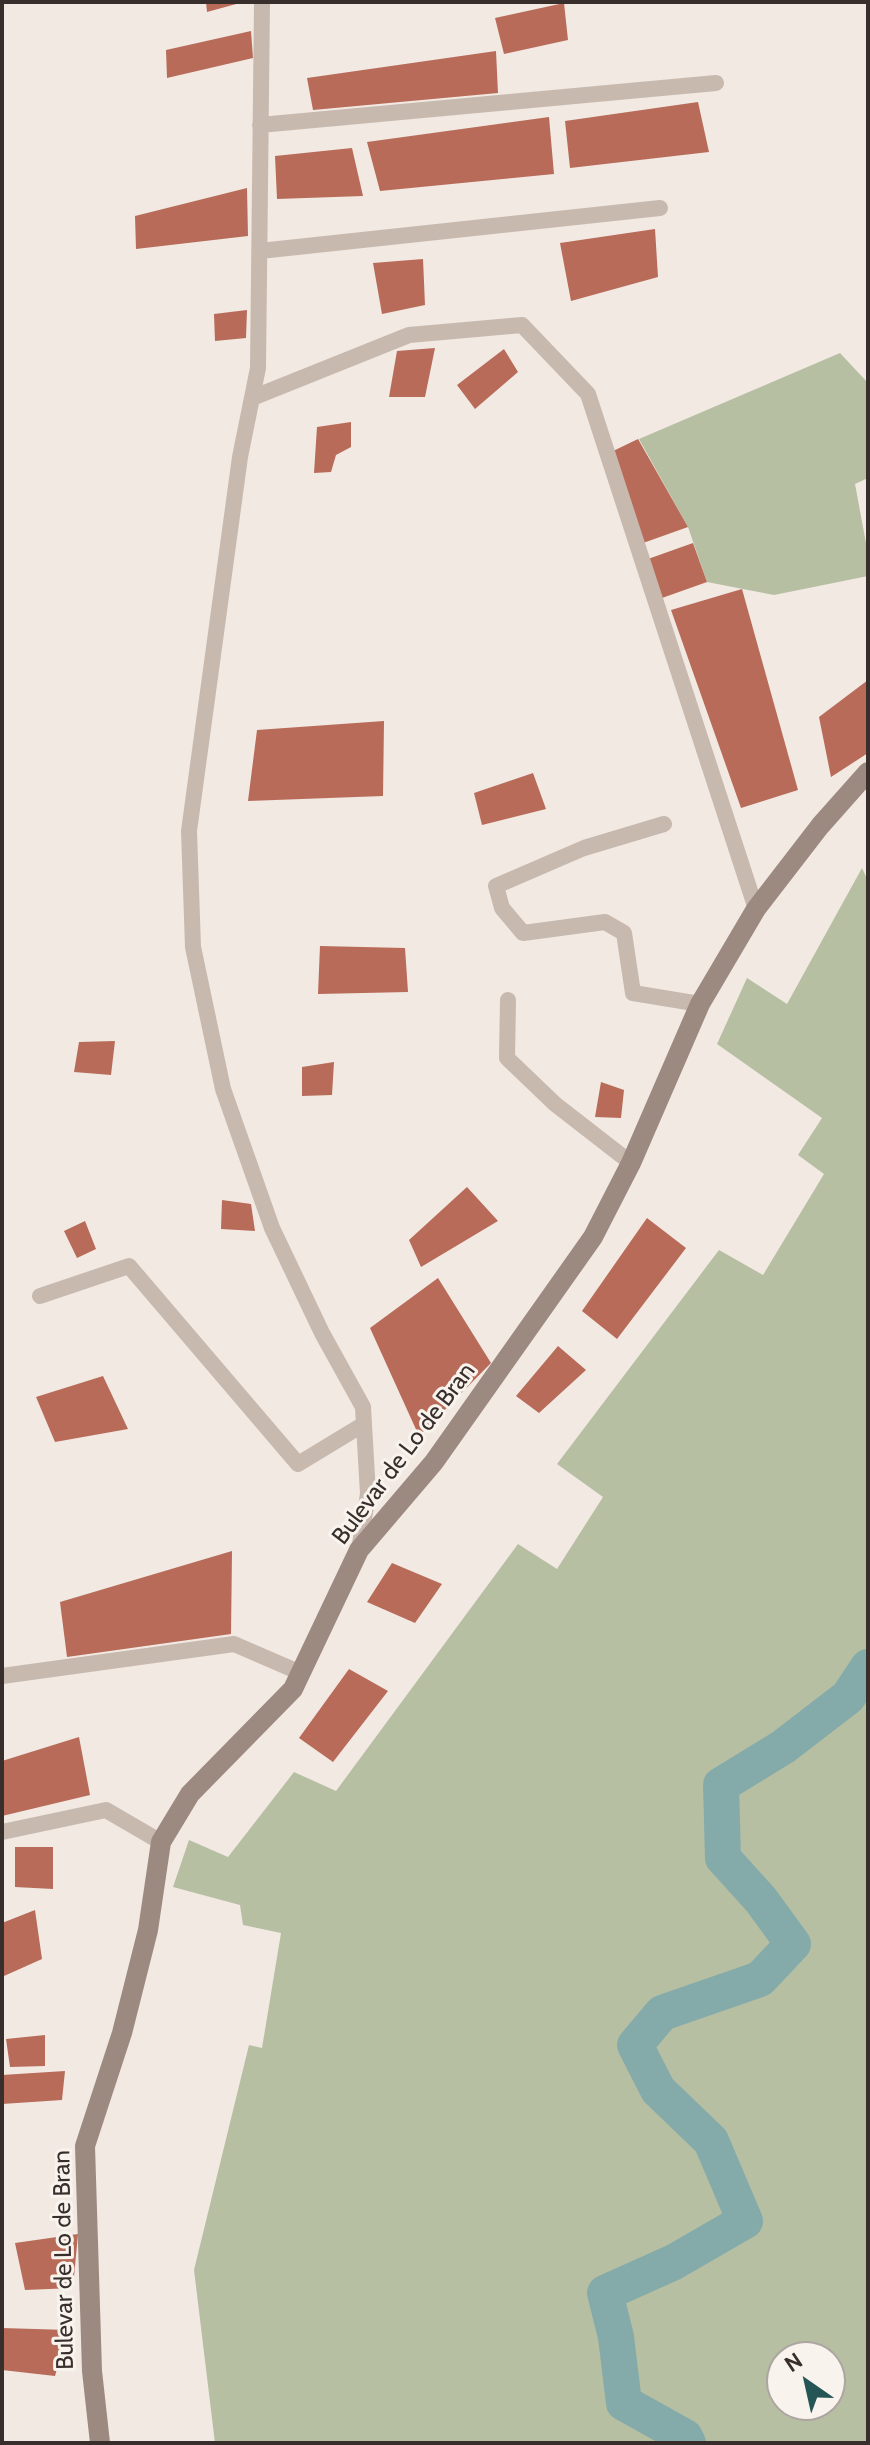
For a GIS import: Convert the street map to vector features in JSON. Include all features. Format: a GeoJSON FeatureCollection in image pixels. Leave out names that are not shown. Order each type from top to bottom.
{"type":"FeatureCollection","features":[{"type":"Feature","properties":{"kind":"street"},"geometry":{"type":"LineString","coordinates":[[262,2],[258,368],[240,457],[189,831],[193,947],[223,1089],[272,1228],[322,1333],[363,1407],[368,1494],[359,1550]]}},
{"type":"Feature","properties":{"kind":"street"},"geometry":{"type":"LineString","coordinates":[[260,125],[716,83]]}},
{"type":"Feature","properties":{"kind":"street"},"geometry":{"type":"LineString","coordinates":[[260,251],[660,208]]}},
{"type":"Feature","properties":{"kind":"street"},"geometry":{"type":"LineString","coordinates":[[252,398],[409,335],[522,325],[588,394],[756,909]]}},
{"type":"Feature","properties":{"kind":"street","name":"Bulevar de Lo de Bran"},"geometry":{"type":"LineString","coordinates":[[100,2443],[92,2371],[85,2146],[122,2033],[148,1930],[161,1842],[190,1794],[293,1689],[359,1550],[434,1462],[593,1237],[631,1163],[700,1004],[756,909],[820,826],[868,772]]}},
{"type":"Feature","properties":{"kind":"street"},"geometry":{"type":"LineString","coordinates":[[664,824],[584,848],[496,886],[502,908],[523,933],[605,922],[624,933],[633,993],[700,1004]]}},
{"type":"Feature","properties":{"kind":"street"},"geometry":{"type":"LineString","coordinates":[[508,1000],[507,1058],[555,1104],[631,1163]]}},
{"type":"Feature","properties":{"kind":"street"},"geometry":{"type":"LineString","coordinates":[[40,1296],[129,1266],[298,1464],[364,1424]]}},
{"type":"Feature","properties":{"kind":"street"},"geometry":{"type":"LineString","coordinates":[[2,1676],[234,1644],[301,1673]]}},
{"type":"Feature","properties":{"kind":"street"},"geometry":{"type":"LineString","coordinates":[[2,1832],[106,1810],[161,1842]]}},
{"type":"Feature","properties":{"kind":"green space"},"geometry":{"type":"Polygon","coordinates":[[[840,353],[868,383],[868,478],[855,484],[868,554],[868,576],[774,595],[707,582],[688,527],[639,439],[840,353]]]}},
{"type":"Feature","properties":{"kind":"green space"},"geometry":{"type":"Polygon","coordinates":[[[862,868],[868,881],[868,2443],[215,2443],[194,2270],[249,2045],[262,2048],[281,1933],[243,1925],[240,1905],[173,1887],[189,1840],[228,1857],[294,1772],[336,1791],[518,1544],[557,1569],[603,1497],[557,1464],[719,1250],[763,1275],[824,1174],[798,1155],[822,1118],[717,1044],[747,978],[787,1004],[862,868]]]}},
{"type":"Feature","properties":{"kind":"building"},"geometry":{"type":"Polygon","coordinates":[[[206,2],[240,2],[240,3],[207,12],[206,2]]]}},
{"type":"Feature","properties":{"kind":"building"},"geometry":{"type":"Polygon","coordinates":[[[564,3],[568,40],[504,54],[495,18],[564,3]]]}},
{"type":"Feature","properties":{"kind":"building"},"geometry":{"type":"Polygon","coordinates":[[[251,31],[253,58],[167,78],[166,50],[251,31]]]}},
{"type":"Feature","properties":{"kind":"building"},"geometry":{"type":"Polygon","coordinates":[[[496,51],[498,93],[313,110],[307,78],[496,51]]]}},
{"type":"Feature","properties":{"kind":"building"},"geometry":{"type":"Polygon","coordinates":[[[698,102],[709,152],[570,168],[565,121],[698,102]]]}},
{"type":"Feature","properties":{"kind":"building"},"geometry":{"type":"Polygon","coordinates":[[[549,117],[554,174],[380,191],[367,142],[549,117]]]}},
{"type":"Feature","properties":{"kind":"building"},"geometry":{"type":"Polygon","coordinates":[[[352,148],[363,196],[277,199],[275,156],[352,148]]]}},
{"type":"Feature","properties":{"kind":"building"},"geometry":{"type":"Polygon","coordinates":[[[247,188],[248,236],[136,249],[135,216],[247,188]]]}},
{"type":"Feature","properties":{"kind":"building"},"geometry":{"type":"Polygon","coordinates":[[[655,229],[658,277],[571,301],[560,243],[655,229]]]}},
{"type":"Feature","properties":{"kind":"building"},"geometry":{"type":"Polygon","coordinates":[[[423,259],[425,305],[382,314],[373,263],[423,259]]]}},
{"type":"Feature","properties":{"kind":"building"},"geometry":{"type":"Polygon","coordinates":[[[247,310],[246,338],[215,341],[214,314],[247,310]]]}},
{"type":"Feature","properties":{"kind":"building"},"geometry":{"type":"Polygon","coordinates":[[[435,348],[425,397],[389,397],[397,351],[435,348]]]}},
{"type":"Feature","properties":{"kind":"building"},"geometry":{"type":"Polygon","coordinates":[[[504,349],[518,372],[475,409],[457,385],[504,349]]]}},
{"type":"Feature","properties":{"kind":"building"},"geometry":{"type":"Polygon","coordinates":[[[351,422],[351,447],[336,455],[331,472],[314,473],[317,427],[351,422]]]}},
{"type":"Feature","properties":{"kind":"building"},"geometry":{"type":"Polygon","coordinates":[[[638,439],[688,527],[643,543],[611,452],[638,439]]]}},
{"type":"Feature","properties":{"kind":"building"},"geometry":{"type":"Polygon","coordinates":[[[693,543],[707,582],[662,598],[648,559],[693,543]]]}},
{"type":"Feature","properties":{"kind":"building"},"geometry":{"type":"Polygon","coordinates":[[[742,589],[798,790],[741,808],[671,610],[742,589]]]}},
{"type":"Feature","properties":{"kind":"building"},"geometry":{"type":"Polygon","coordinates":[[[868,680],[868,753],[831,777],[819,717],[868,680]]]}},
{"type":"Feature","properties":{"kind":"building"},"geometry":{"type":"Polygon","coordinates":[[[384,721],[383,796],[248,801],[257,730],[384,721]]]}},
{"type":"Feature","properties":{"kind":"building"},"geometry":{"type":"Polygon","coordinates":[[[533,773],[546,809],[482,825],[474,793],[533,773]]]}},
{"type":"Feature","properties":{"kind":"building"},"geometry":{"type":"Polygon","coordinates":[[[320,946],[405,948],[408,992],[318,994],[320,946]]]}},
{"type":"Feature","properties":{"kind":"building"},"geometry":{"type":"Polygon","coordinates":[[[115,1041],[111,1075],[74,1072],[79,1042],[115,1041]]]}},
{"type":"Feature","properties":{"kind":"building"},"geometry":{"type":"Polygon","coordinates":[[[334,1062],[332,1095],[302,1096],[302,1067],[334,1062]]]}},
{"type":"Feature","properties":{"kind":"building"},"geometry":{"type":"Polygon","coordinates":[[[601,1082],[624,1090],[621,1118],[595,1117],[601,1082]]]}},
{"type":"Feature","properties":{"kind":"building"},"geometry":{"type":"Polygon","coordinates":[[[467,1187],[498,1221],[421,1267],[409,1240],[467,1187]]]}},
{"type":"Feature","properties":{"kind":"building"},"geometry":{"type":"Polygon","coordinates":[[[222,1200],[251,1204],[255,1231],[221,1229],[222,1200]]]}},
{"type":"Feature","properties":{"kind":"building"},"geometry":{"type":"Polygon","coordinates":[[[647,1218],[686,1248],[617,1339],[582,1311],[647,1218]]]}},
{"type":"Feature","properties":{"kind":"building"},"geometry":{"type":"Polygon","coordinates":[[[85,1221],[96,1249],[77,1258],[64,1231],[85,1221]]]}},
{"type":"Feature","properties":{"kind":"building"},"geometry":{"type":"Polygon","coordinates":[[[438,1278],[491,1363],[419,1436],[370,1328],[438,1278]]]}},
{"type":"Feature","properties":{"kind":"building"},"geometry":{"type":"Polygon","coordinates":[[[558,1346],[586,1370],[539,1413],[516,1396],[558,1346]]]}},
{"type":"Feature","properties":{"kind":"building"},"geometry":{"type":"Polygon","coordinates":[[[103,1376],[128,1429],[55,1442],[36,1397],[103,1376]]]}},
{"type":"Feature","properties":{"kind":"building"},"geometry":{"type":"Polygon","coordinates":[[[232,1551],[231,1634],[67,1657],[60,1602],[232,1551]]]}},
{"type":"Feature","properties":{"kind":"building"},"geometry":{"type":"Polygon","coordinates":[[[392,1563],[442,1584],[415,1623],[367,1602],[392,1563]]]}},
{"type":"Feature","properties":{"kind":"building"},"geometry":{"type":"Polygon","coordinates":[[[349,1669],[388,1691],[333,1762],[299,1738],[349,1669]]]}},
{"type":"Feature","properties":{"kind":"building"},"geometry":{"type":"Polygon","coordinates":[[[79,1737],[90,1795],[2,1816],[2,1761],[79,1737]]]}},
{"type":"Feature","properties":{"kind":"building"},"geometry":{"type":"Polygon","coordinates":[[[15,1847],[53,1847],[53,1889],[15,1887],[15,1847]]]}},
{"type":"Feature","properties":{"kind":"building"},"geometry":{"type":"Polygon","coordinates":[[[35,1910],[42,1959],[4,1976],[2,1923],[35,1910]]]}},
{"type":"Feature","properties":{"kind":"building"},"geometry":{"type":"Polygon","coordinates":[[[45,2035],[45,2066],[10,2067],[6,2039],[45,2035]]]}},
{"type":"Feature","properties":{"kind":"building"},"geometry":{"type":"Polygon","coordinates":[[[65,2071],[62,2100],[2,2104],[2,2075],[65,2071]]]}},
{"type":"Feature","properties":{"kind":"building"},"geometry":{"type":"Polygon","coordinates":[[[78,2234],[73,2288],[25,2290],[15,2243],[78,2234]]]}},
{"type":"Feature","properties":{"kind":"building"},"geometry":{"type":"Polygon","coordinates":[[[2,2328],[68,2330],[55,2376],[2,2370],[2,2328]]]}},
{"type":"Feature","properties":{"kind":"waterway"},"geometry":{"type":"LineString","coordinates":[[688,2443],[685,2437],[624,2403],[616,2337],[605,2293],[674,2262],[745,2221],[711,2141],[658,2090],[635,2045],[662,2013],[760,1979],[793,1944],[761,1900],[723,1858],[721,1785],[783,1747],[848,1697],[868,1667]]}}]}
